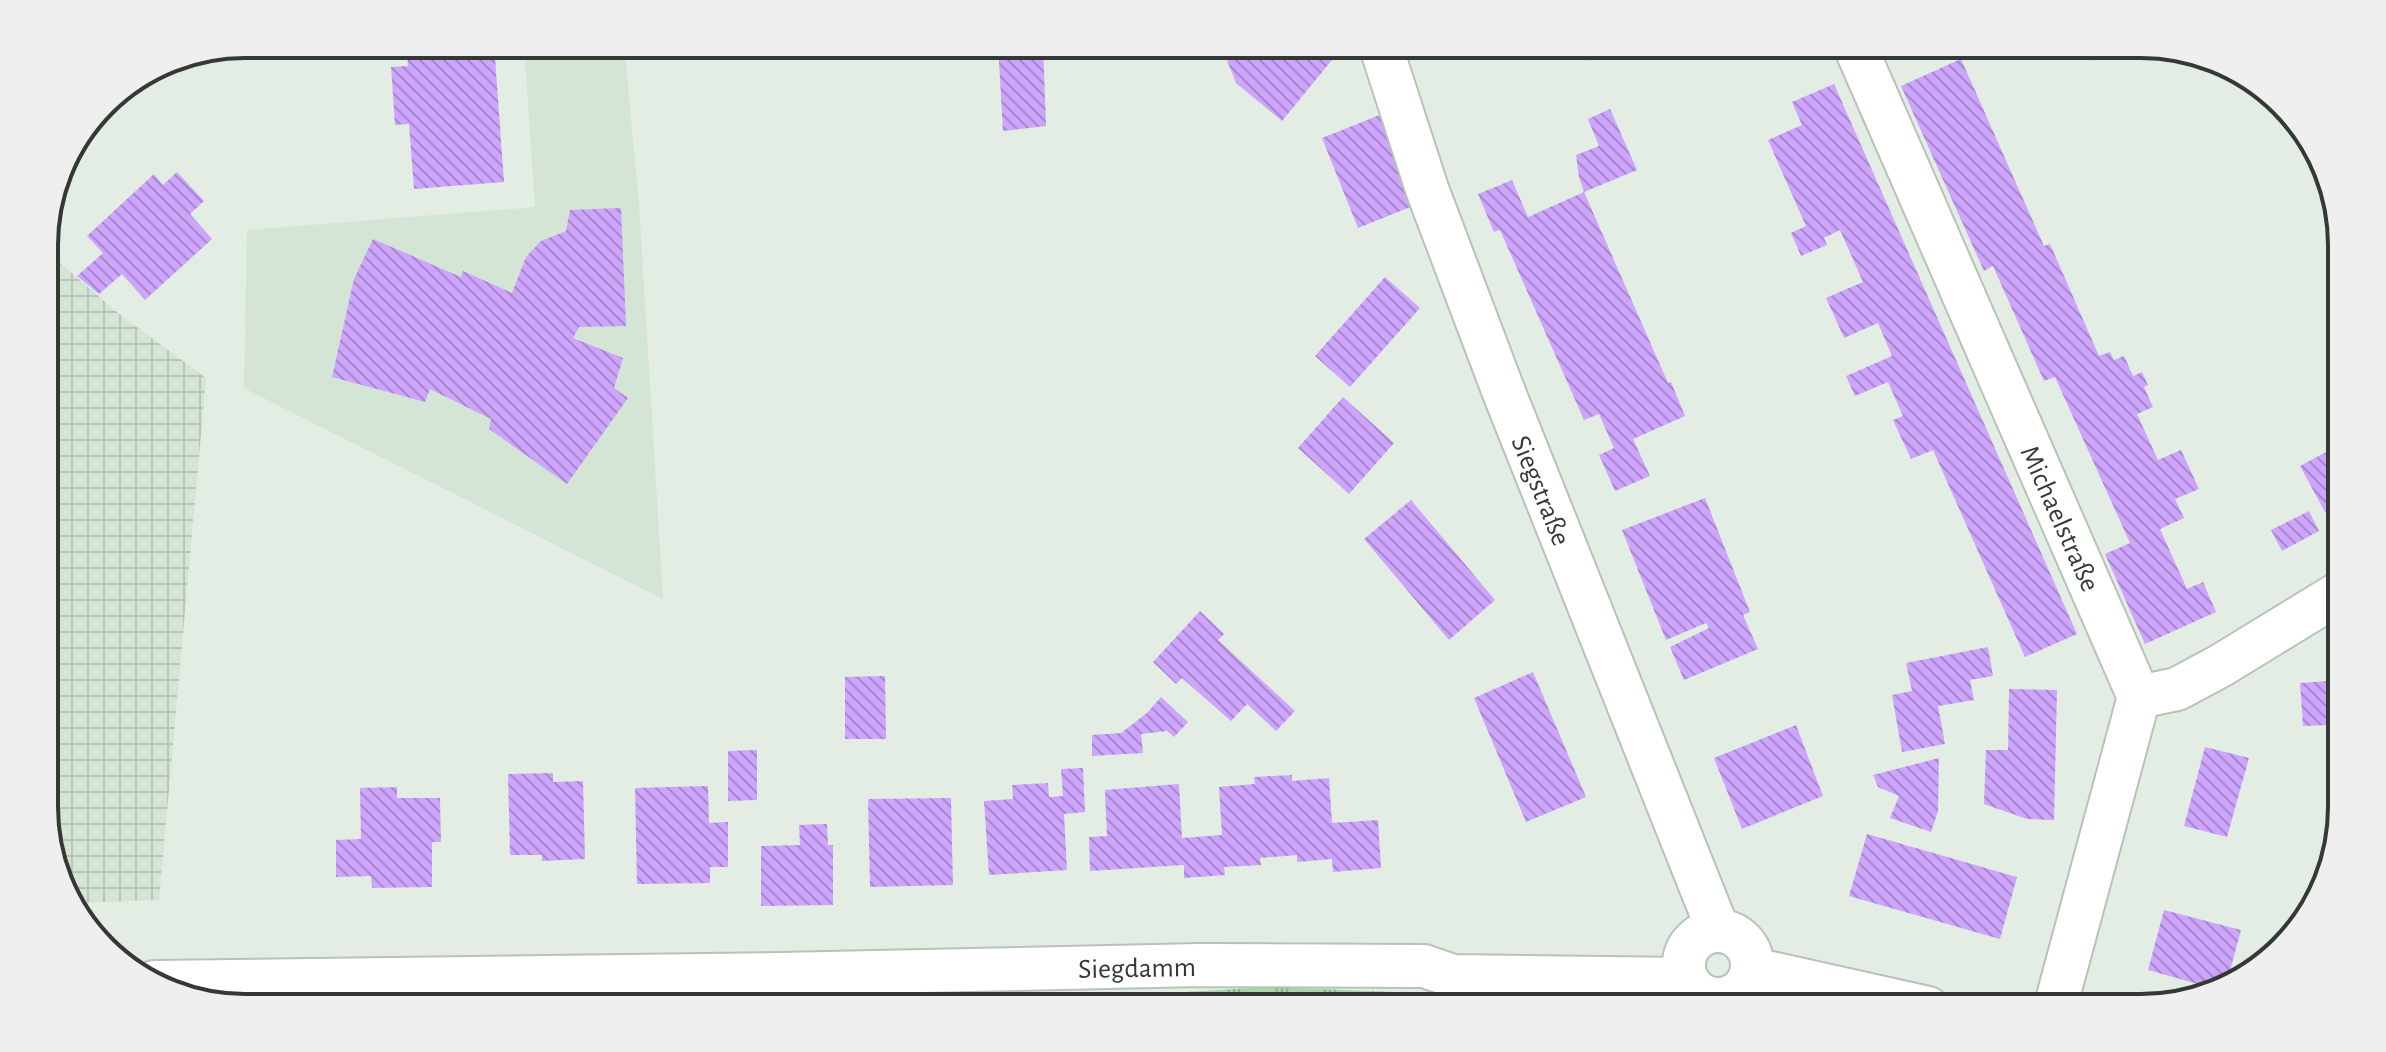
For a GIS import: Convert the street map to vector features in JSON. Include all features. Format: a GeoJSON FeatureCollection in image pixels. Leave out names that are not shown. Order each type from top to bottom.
{"type":"FeatureCollection","features":[{"type":"Feature","properties":{"kind":"street","name":"Siegstraße"},"geometry":{"type":"LineString","coordinates":[[1385,58],[1427,189],[1503,390],[1718,930]]}},
{"type":"Feature","properties":{"kind":"street","name":"Michaelstraße"},"geometry":{"type":"LineString","coordinates":[[1860,58],[2139,697]]}},
{"type":"Feature","properties":{"kind":"street"},"geometry":{"type":"LineString","coordinates":[[2059,994],[2139,697],[2177,689],[2328,600]]}},
{"type":"Feature","properties":{"kind":"street"},"geometry":{"type":"LineString","coordinates":[[1700,994],[1687,979],[1684,965],[1686,951],[1695,939],[1706,932],[1718,930],[1732,932],[1742,939],[1750,952],[1753,969],[1750,979],[1735,994]]}},
{"type":"Feature","properties":{"kind":"street","name":"Siegdamm"},"geometry":{"type":"LineString","coordinates":[[179,982],[1200,965],[1424,966],[1453,976],[1687,979]]}},
{"type":"Feature","properties":{"kind":"street"},"geometry":{"type":"LineString","coordinates":[[1753,969],[1865,994]]}},
{"type":"Feature","properties":{"kind":"shaded area"},"geometry":{"type":"Polygon","coordinates":[[[525,58],[625,58],[639,204],[663,599],[244,388],[247,230],[535,207],[525,58]]]}},
{"type":"Feature","properties":{"kind":"shaded area"},"geometry":{"type":"Polygon","coordinates":[[[58,261],[118,313],[206,378],[159,900],[85,903],[64,855],[60,831],[58,261]]]}},
{"type":"Feature","properties":{"kind":"green space"},"geometry":{"type":"Polygon","coordinates":[[[1267,987],[1443,994],[1152,994],[1267,987]]]}},
{"type":"Feature","properties":{"kind":"building"},"geometry":{"type":"Polygon","coordinates":[[[407,58],[495,58],[504,182],[414,189],[409,124],[395,125],[391,67],[408,66],[407,58]]]}},
{"type":"Feature","properties":{"kind":"building"},"geometry":{"type":"Polygon","coordinates":[[[999,58],[1044,58],[1046,126],[1003,131],[999,58]]]}},
{"type":"Feature","properties":{"kind":"building"},"geometry":{"type":"Polygon","coordinates":[[[1226,58],[1334,58],[1282,121],[1236,83],[1226,58]]]}},
{"type":"Feature","properties":{"kind":"building"},"geometry":{"type":"Polygon","coordinates":[[[1961,59],[2044,246],[2050,244],[2099,356],[2110,352],[2114,360],[2124,356],[2133,376],[2142,372],[2148,385],[2144,387],[2153,407],[2137,414],[2158,460],[2181,450],[2199,489],[2175,499],[2184,518],[2160,529],[2187,589],[2203,582],[2216,612],[2145,644],[2105,554],[2130,543],[2055,377],[2044,381],[1993,266],[1984,271],[1901,86],[1961,59]]]}},
{"type":"Feature","properties":{"kind":"building"},"geometry":{"type":"Polygon","coordinates":[[[1834,84],[2077,634],[2025,657],[1933,450],[1911,459],[1893,420],[1903,416],[1888,382],[1855,396],[1846,376],[1892,356],[1878,323],[1844,338],[1826,298],[1863,282],[1840,230],[1824,238],[1827,245],[1801,256],[1791,233],[1806,226],[1768,140],[1802,125],[1792,102],[1834,84]]]}},
{"type":"Feature","properties":{"kind":"building"},"geometry":{"type":"Polygon","coordinates":[[[1610,109],[1637,170],[1584,192],[1576,155],[1599,146],[1588,119],[1610,109]]]}},
{"type":"Feature","properties":{"kind":"building"},"geometry":{"type":"Polygon","coordinates":[[[1382,114],[1418,204],[1358,228],[1322,138],[1382,114]]]}},
{"type":"Feature","properties":{"kind":"building"},"geometry":{"type":"Polygon","coordinates":[[[177,172],[204,201],[190,214],[212,239],[145,300],[122,274],[99,294],[77,276],[103,253],[87,236],[154,174],[163,185],[177,172]]]}},
{"type":"Feature","properties":{"kind":"building"},"geometry":{"type":"Polygon","coordinates":[[[1512,180],[1528,217],[1584,192],[1685,416],[1633,439],[1650,476],[1615,491],[1599,455],[1614,448],[1599,414],[1584,420],[1500,230],[1494,232],[1478,194],[1512,180]]]}},
{"type":"Feature","properties":{"kind":"building"},"geometry":{"type":"Polygon","coordinates":[[[621,208],[626,326],[579,327],[573,338],[623,358],[614,388],[628,398],[567,484],[489,429],[491,419],[430,389],[425,402],[332,377],[354,279],[373,239],[461,277],[463,271],[512,293],[526,257],[541,241],[566,231],[570,210],[621,208]]]}},
{"type":"Feature","properties":{"kind":"building"},"geometry":{"type":"Polygon","coordinates":[[[1385,277],[1420,308],[1350,387],[1315,356],[1385,277]]]}},
{"type":"Feature","properties":{"kind":"building"},"geometry":{"type":"Polygon","coordinates":[[[1343,397],[1394,443],[1349,494],[1298,448],[1343,397]]]}},
{"type":"Feature","properties":{"kind":"building"},"geometry":{"type":"Polygon","coordinates":[[[2328,451],[2328,510],[2325,512],[2300,466],[2328,451]]]}},
{"type":"Feature","properties":{"kind":"building"},"geometry":{"type":"Polygon","coordinates":[[[1705,498],[1750,612],[1743,615],[1758,649],[1684,680],[1670,647],[1709,628],[1706,623],[1666,640],[1622,530],[1705,498]]]}},
{"type":"Feature","properties":{"kind":"building"},"geometry":{"type":"Polygon","coordinates":[[[1411,500],[1495,600],[1449,640],[1364,539],[1411,500]]]}},
{"type":"Feature","properties":{"kind":"building"},"geometry":{"type":"Polygon","coordinates":[[[2309,511],[2319,531],[2282,551],[2271,530],[2309,511]]]}},
{"type":"Feature","properties":{"kind":"building"},"geometry":{"type":"Polygon","coordinates":[[[1200,611],[1224,634],[1218,640],[1295,711],[1276,731],[1247,704],[1231,721],[1182,678],[1176,684],[1153,662],[1200,611]]]}},
{"type":"Feature","properties":{"kind":"building"},"geometry":{"type":"Polygon","coordinates":[[[1988,647],[1993,676],[1970,680],[1974,700],[1938,706],[1945,744],[1902,752],[1892,695],[1912,691],[1906,663],[1988,647]]]}},
{"type":"Feature","properties":{"kind":"building"},"geometry":{"type":"Polygon","coordinates":[[[2327,670],[2328,725],[2303,726],[2300,683],[2327,681],[2327,670]]]}},
{"type":"Feature","properties":{"kind":"building"},"geometry":{"type":"Polygon","coordinates":[[[1533,672],[1586,797],[1526,822],[1474,698],[1533,672]]]}},
{"type":"Feature","properties":{"kind":"building"},"geometry":{"type":"Polygon","coordinates":[[[885,676],[886,739],[845,739],[845,677],[885,676]]]}},
{"type":"Feature","properties":{"kind":"building"},"geometry":{"type":"Polygon","coordinates":[[[2009,689],[2057,690],[2054,820],[2027,819],[1984,804],[1986,750],[2008,750],[2009,689]]]}},
{"type":"Feature","properties":{"kind":"building"},"geometry":{"type":"Polygon","coordinates":[[[1161,697],[1188,722],[1174,737],[1167,731],[1141,734],[1143,753],[1092,756],[1092,735],[1121,733],[1147,713],[1161,697]]]}},
{"type":"Feature","properties":{"kind":"building"},"geometry":{"type":"Polygon","coordinates":[[[1796,725],[1823,796],[1742,829],[1714,758],[1796,725]]]}},
{"type":"Feature","properties":{"kind":"building"},"geometry":{"type":"Polygon","coordinates":[[[2205,747],[2249,758],[2227,837],[2184,826],[2205,747]]]}},
{"type":"Feature","properties":{"kind":"building"},"geometry":{"type":"Polygon","coordinates":[[[757,750],[757,800],[728,801],[728,751],[757,750]]]}},
{"type":"Feature","properties":{"kind":"building"},"geometry":{"type":"Polygon","coordinates":[[[1939,758],[1938,811],[1931,832],[1890,818],[1899,796],[1878,787],[1873,775],[1939,758]]]}},
{"type":"Feature","properties":{"kind":"building"},"geometry":{"type":"Polygon","coordinates":[[[1083,768],[1085,812],[1064,814],[1067,870],[989,875],[984,801],[1013,799],[1012,785],[1048,783],[1049,797],[1063,796],[1061,769],[1083,768]]]}},
{"type":"Feature","properties":{"kind":"building"},"geometry":{"type":"Polygon","coordinates":[[[553,773],[553,782],[583,781],[585,859],[542,861],[542,855],[510,855],[508,774],[553,773]]]}},
{"type":"Feature","properties":{"kind":"building"},"geometry":{"type":"Polygon","coordinates":[[[1292,775],[1292,781],[1329,778],[1332,823],[1378,820],[1381,868],[1333,872],[1332,859],[1297,862],[1297,855],[1260,858],[1261,865],[1224,867],[1225,875],[1184,878],[1184,865],[1090,871],[1089,837],[1107,836],[1105,790],[1179,784],[1182,838],[1222,835],[1219,787],[1255,784],[1254,777],[1292,775]]]}},
{"type":"Feature","properties":{"kind":"building"},"geometry":{"type":"Polygon","coordinates":[[[708,786],[709,823],[728,822],[728,867],[710,867],[710,883],[637,884],[635,788],[708,786]]]}},
{"type":"Feature","properties":{"kind":"building"},"geometry":{"type":"Polygon","coordinates":[[[397,787],[397,798],[440,798],[441,842],[432,842],[432,887],[372,888],[371,876],[336,877],[336,840],[361,839],[360,788],[397,787]]]}},
{"type":"Feature","properties":{"kind":"building"},"geometry":{"type":"Polygon","coordinates":[[[951,798],[953,885],[870,887],[868,799],[951,798]]]}},
{"type":"Feature","properties":{"kind":"building"},"geometry":{"type":"Polygon","coordinates":[[[827,824],[828,845],[833,845],[833,905],[761,906],[761,846],[800,845],[799,825],[827,824]]]}},
{"type":"Feature","properties":{"kind":"building"},"geometry":{"type":"Polygon","coordinates":[[[1867,834],[2017,877],[2000,939],[1849,896],[1867,834]]]}},
{"type":"Feature","properties":{"kind":"building"},"geometry":{"type":"Polygon","coordinates":[[[2164,910],[2241,930],[2230,971],[2224,975],[2199,984],[2148,970],[2164,910]]]}}]}
